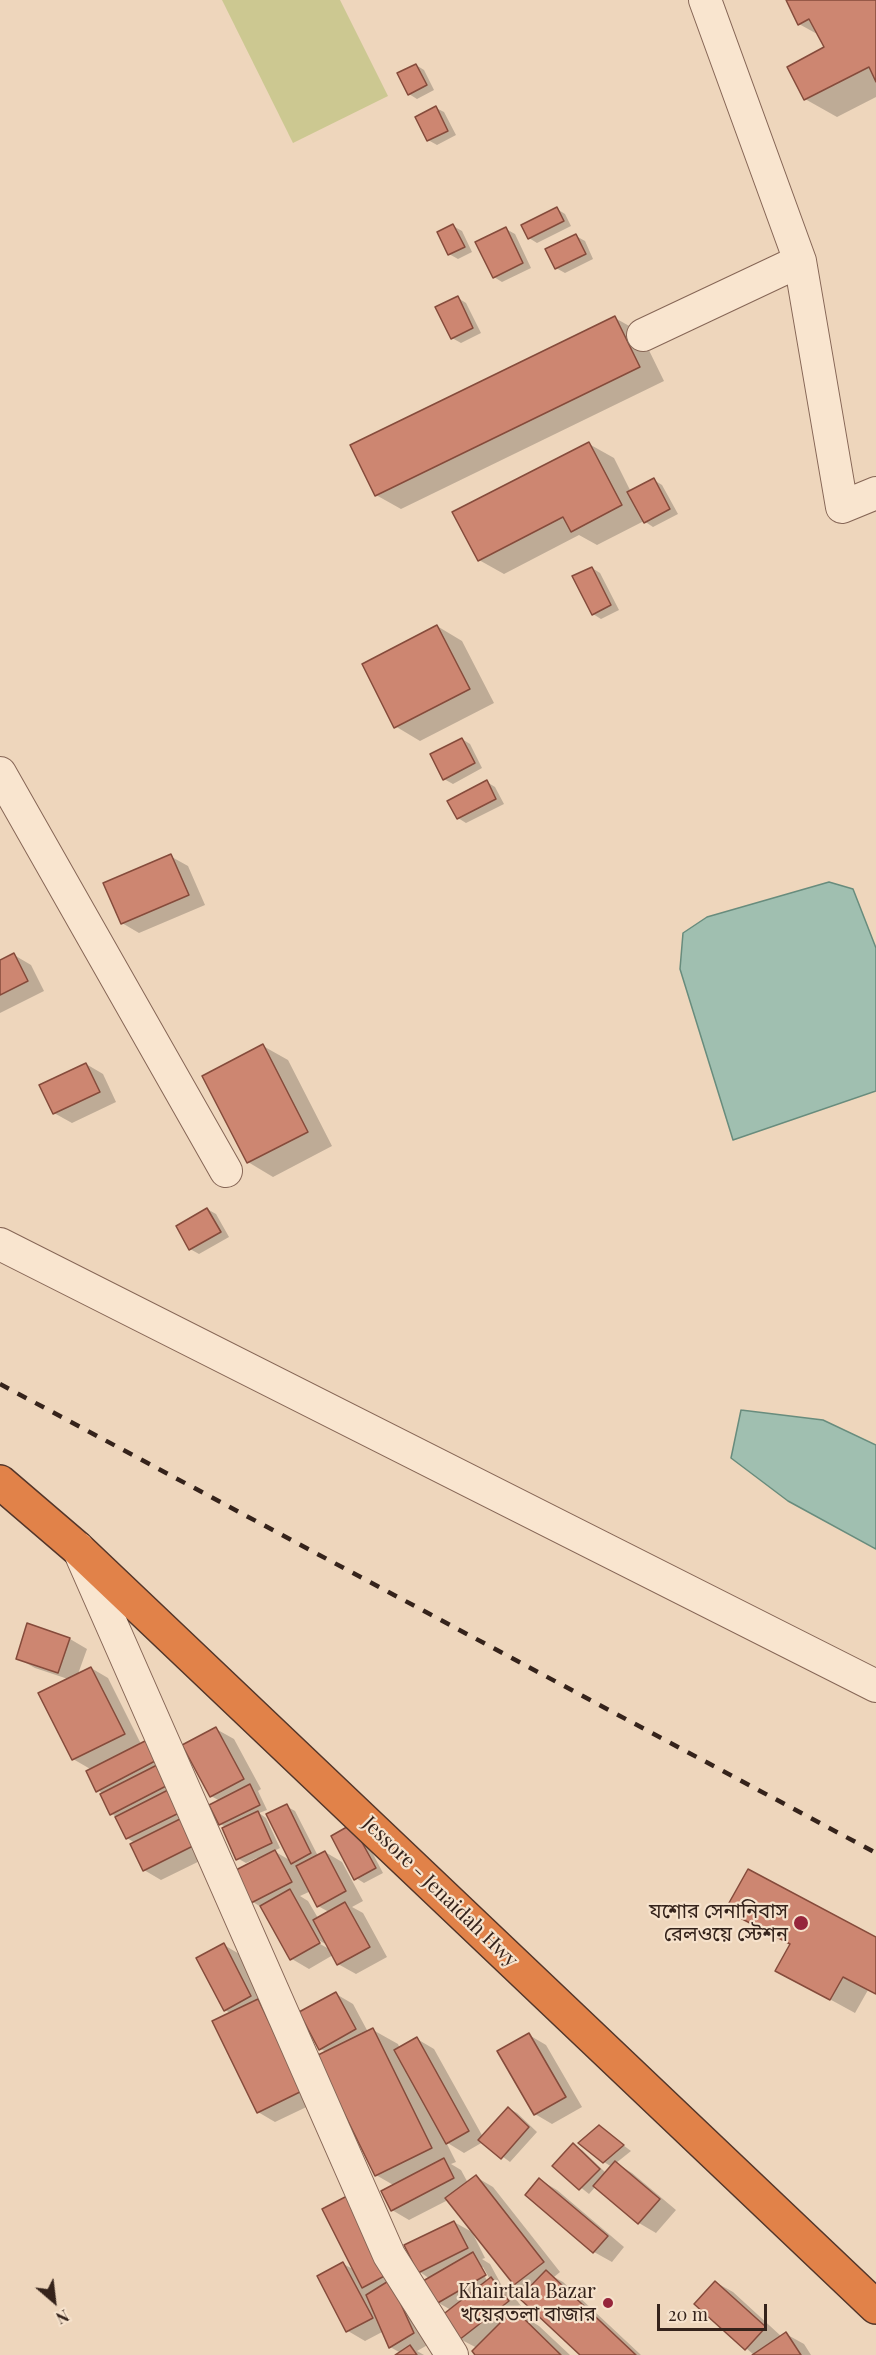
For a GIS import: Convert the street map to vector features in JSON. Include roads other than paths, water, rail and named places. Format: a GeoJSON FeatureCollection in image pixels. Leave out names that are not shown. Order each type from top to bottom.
{"type":"FeatureCollection","features":[{"type":"Feature","properties":{"kind":"highway","name":"Jessore - Jenaidah Hwy"},"geometry":{"type":"LineString","coordinates":[[0,1482],[77,1548],[876,2307]]}},
{"type":"Feature","properties":{"kind":"street"},"geometry":{"type":"LineString","coordinates":[[705,0],[800,261],[842,507],[876,493]]}},
{"type":"Feature","properties":{"kind":"street"},"geometry":{"type":"LineString","coordinates":[[643,335],[800,261]]}},
{"type":"Feature","properties":{"kind":"street"},"geometry":{"type":"LineString","coordinates":[[0,773],[226,1171]]}},
{"type":"Feature","properties":{"kind":"street"},"geometry":{"type":"LineString","coordinates":[[0,1244],[876,1686]]}},
{"type":"Feature","properties":{"kind":"street"},"geometry":{"type":"LineString","coordinates":[[77,1548],[389,2255],[452,2355]]}},
{"type":"Feature","properties":{"kind":"railway"},"geometry":{"type":"LineString","coordinates":[[0,1384],[876,1853]]}},
{"type":"Feature","properties":{"kind":"place","name":"যশোর সেনানিবাস রেলওয়ে স্টেশন"},"geometry":{"type":"Point","coordinates":[801,1923]}},
{"type":"Feature","properties":{"kind":"place","name":"Khairtala Bazar খয়েরতলা বাজার"},"geometry":{"type":"Point","coordinates":[608,2303]}}]}
